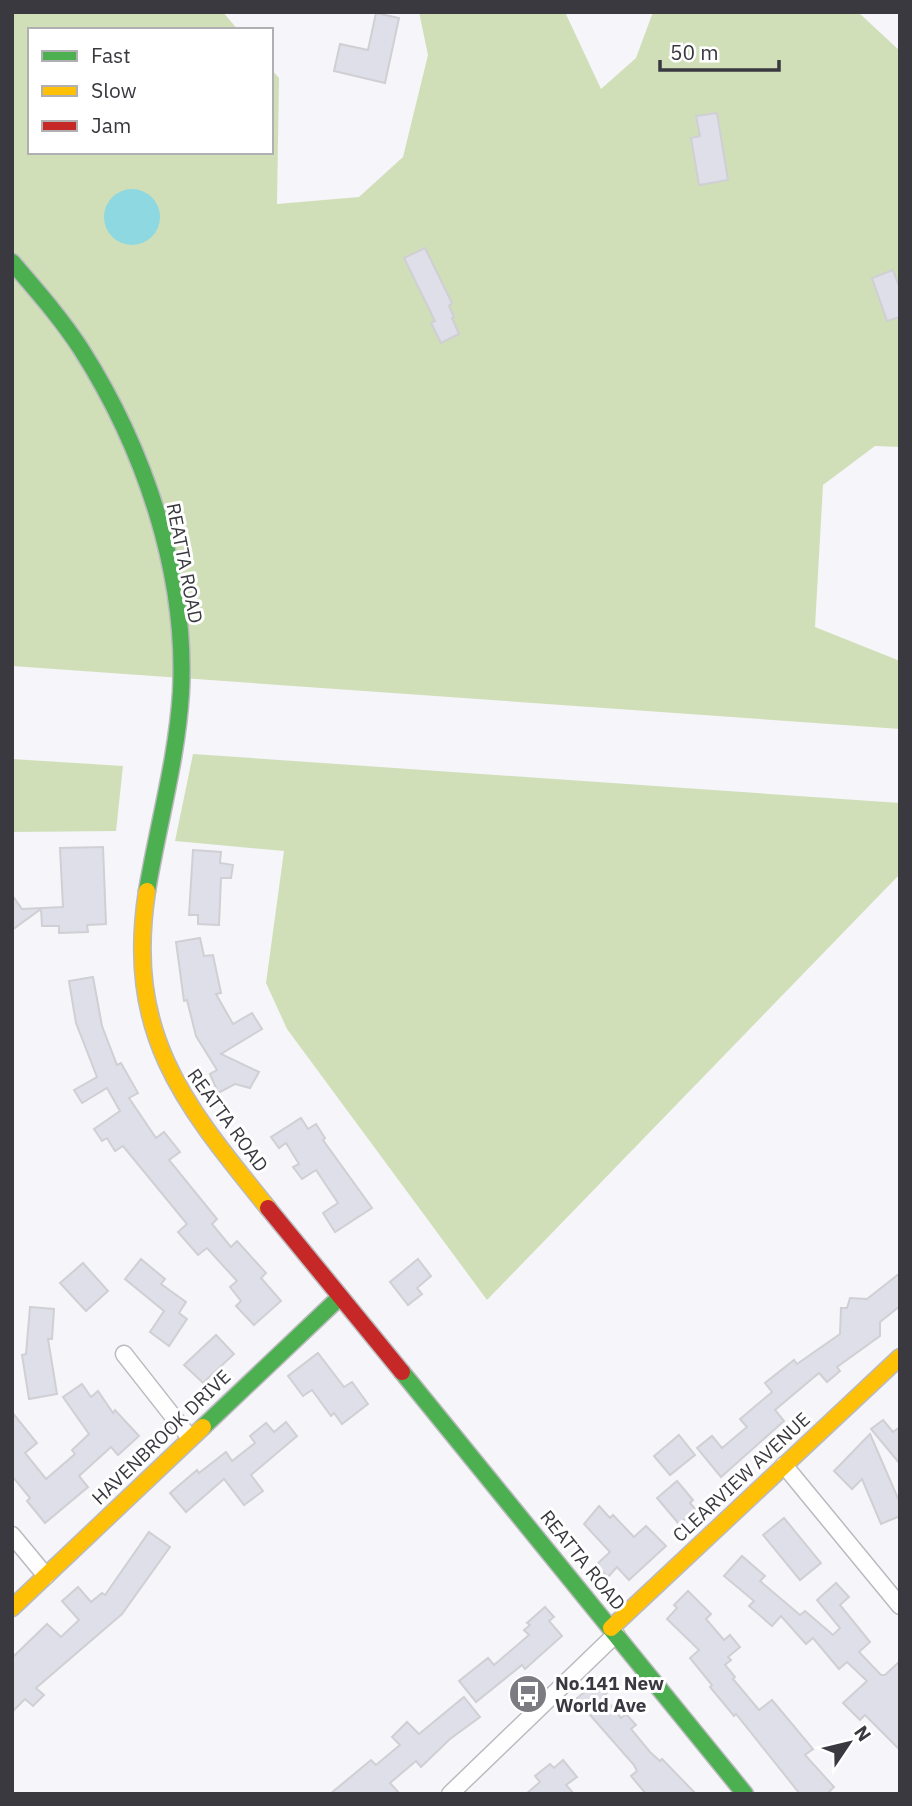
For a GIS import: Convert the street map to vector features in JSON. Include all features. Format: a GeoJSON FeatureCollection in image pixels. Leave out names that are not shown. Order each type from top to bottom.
{"type":"FeatureCollection","features":[{"type":"Feature","properties":{"kind":"street","name":"REATTA ROAD"},"geometry":{"type":"LineString","coordinates":[[12,262],[81,348],[113,402],[138,462],[163,545],[181,675],[172,757],[143,905],[140,940],[144,996],[155,1038],[169,1074],[188,1107],[745,1794]]}},
{"type":"Feature","properties":{"kind":"street","name":"HAVENBROOK DRIVE"},"geometry":{"type":"LineString","coordinates":[[12,1608],[341,1297]]}},
{"type":"Feature","properties":{"kind":"street"},"geometry":{"type":"LineString","coordinates":[[124,1354],[190,1438]]}},
{"type":"Feature","properties":{"kind":"street","name":"CLEARVIEW AVENUE"},"geometry":{"type":"LineString","coordinates":[[614,1631],[900,1357]]}},
{"type":"Feature","properties":{"kind":"street"},"geometry":{"type":"LineString","coordinates":[[785,1465],[900,1606]]}},
{"type":"Feature","properties":{"kind":"street"},"geometry":{"type":"LineString","coordinates":[[12,1535],[46,1576]]}},
{"type":"Feature","properties":{"kind":"street"},"geometry":{"type":"LineString","coordinates":[[450,1794],[614,1631]]}},
{"type":"Feature","properties":{"kind":"green space"},"geometry":{"type":"Polygon","coordinates":[[[12,12],[223,12],[236,28],[28,28],[28,154],[273,154],[273,71],[279,78],[277,204],[359,197],[403,157],[428,55],[419,12],[565,12],[601,89],[636,58],[653,12],[858,12],[900,51],[900,447],[875,446],[823,485],[815,627],[900,661],[900,729],[12,666],[12,12]]]}},
{"type":"Feature","properties":{"kind":"green space"},"geometry":{"type":"Polygon","coordinates":[[[193,754],[900,803],[900,874],[487,1300],[287,1029],[266,983],[284,851],[175,841],[193,754]]]}},
{"type":"Feature","properties":{"kind":"green space"},"geometry":{"type":"Polygon","coordinates":[[[12,759],[123,766],[116,831],[12,832],[12,759]]]}},
{"type":"Feature","properties":{"kind":"water"},"geometry":{"type":"Polygon","coordinates":[[[132,189],[143,191],[152,197],[158,206],[158,228],[152,237],[143,243],[132,245],[121,243],[112,237],[106,228],[104,217],[106,206],[112,197],[121,191],[132,189]]]}},
{"type":"Feature","properties":{"kind":"building"},"geometry":{"type":"Polygon","coordinates":[[[376,13],[399,18],[385,83],[334,71],[340,44],[368,50],[376,13]]]}},
{"type":"Feature","properties":{"kind":"building"},"geometry":{"type":"Polygon","coordinates":[[[717,113],[728,180],[699,185],[691,138],[700,136],[696,116],[717,113]]]}},
{"type":"Feature","properties":{"kind":"building"},"geometry":{"type":"Polygon","coordinates":[[[425,248],[452,303],[449,306],[459,334],[441,343],[431,323],[435,321],[404,258],[425,248]]]}},
{"type":"Feature","properties":{"kind":"building"},"geometry":{"type":"Polygon","coordinates":[[[893,270],[900,289],[900,317],[887,321],[872,278],[893,270]]]}},
{"type":"Feature","properties":{"kind":"building"},"geometry":{"type":"Polygon","coordinates":[[[103,847],[106,924],[87,925],[88,932],[59,933],[59,926],[42,926],[41,909],[12,930],[12,895],[22,909],[63,907],[60,848],[103,847]]]}},
{"type":"Feature","properties":{"kind":"building"},"geometry":{"type":"Polygon","coordinates":[[[193,850],[221,852],[220,863],[233,865],[231,878],[221,878],[219,925],[198,924],[198,915],[189,915],[193,850]]]}},
{"type":"Feature","properties":{"kind":"building"},"geometry":{"type":"Polygon","coordinates":[[[200,938],[204,956],[213,955],[221,993],[216,994],[233,1024],[252,1013],[262,1029],[221,1054],[259,1072],[250,1088],[235,1084],[218,1093],[210,1074],[217,1070],[196,1036],[187,1000],[184,1001],[176,942],[200,938]]]}},
{"type":"Feature","properties":{"kind":"building"},"geometry":{"type":"Polygon","coordinates":[[[93,977],[102,1026],[117,1065],[121,1063],[138,1093],[129,1098],[156,1138],[164,1132],[180,1152],[169,1160],[217,1219],[212,1224],[231,1247],[237,1241],[266,1273],[261,1278],[281,1301],[254,1325],[236,1306],[241,1301],[230,1287],[237,1281],[207,1248],[198,1255],[178,1232],[187,1224],[123,1146],[115,1151],[107,1138],[102,1141],[94,1129],[120,1111],[107,1088],[82,1103],[74,1090],[97,1077],[76,1023],[69,981],[93,977]]]}},
{"type":"Feature","properties":{"kind":"building"},"geometry":{"type":"Polygon","coordinates":[[[301,1118],[308,1129],[316,1124],[325,1138],[323,1140],[372,1208],[335,1232],[323,1213],[338,1203],[316,1170],[302,1179],[293,1167],[299,1164],[286,1143],[279,1148],[271,1137],[301,1118]]]}},
{"type":"Feature","properties":{"kind":"building"},"geometry":{"type":"Polygon","coordinates":[[[141,1259],[165,1279],[161,1284],[186,1302],[179,1313],[187,1319],[169,1346],[150,1332],[164,1311],[125,1279],[141,1259]]]}},
{"type":"Feature","properties":{"kind":"building"},"geometry":{"type":"Polygon","coordinates":[[[418,1259],[431,1276],[417,1288],[422,1294],[408,1305],[390,1282],[418,1259]]]}},
{"type":"Feature","properties":{"kind":"building"},"geometry":{"type":"Polygon","coordinates":[[[83,1263],[108,1291],[86,1311],[60,1283],[83,1263]]]}},
{"type":"Feature","properties":{"kind":"building"},"geometry":{"type":"Polygon","coordinates":[[[900,1273],[900,1306],[880,1322],[880,1336],[837,1367],[840,1371],[827,1382],[819,1373],[775,1410],[784,1421],[721,1477],[697,1448],[712,1436],[722,1448],[747,1427],[740,1419],[772,1392],[765,1383],[794,1360],[797,1364],[840,1334],[841,1308],[847,1308],[850,1298],[867,1299],[900,1273]]]}},
{"type":"Feature","properties":{"kind":"building"},"geometry":{"type":"Polygon","coordinates":[[[30,1307],[54,1309],[52,1339],[48,1339],[57,1394],[29,1399],[22,1355],[26,1354],[30,1307]]]}},
{"type":"Feature","properties":{"kind":"building"},"geometry":{"type":"Polygon","coordinates":[[[216,1335],[234,1354],[203,1383],[184,1365],[216,1335]]]}},
{"type":"Feature","properties":{"kind":"building"},"geometry":{"type":"Polygon","coordinates":[[[318,1353],[344,1387],[352,1382],[368,1404],[342,1424],[334,1413],[331,1416],[312,1390],[303,1396],[288,1376],[318,1353]]]}},
{"type":"Feature","properties":{"kind":"building"},"geometry":{"type":"Polygon","coordinates":[[[82,1384],[91,1397],[98,1391],[113,1413],[115,1410],[139,1436],[118,1455],[111,1447],[79,1476],[88,1487],[45,1523],[12,1476],[12,1412],[37,1443],[25,1453],[46,1479],[75,1454],[72,1450],[89,1434],[63,1397],[82,1384]]]}},
{"type":"Feature","properties":{"kind":"building"},"geometry":{"type":"Polygon","coordinates":[[[883,1420],[893,1432],[900,1427],[900,1464],[871,1429],[883,1420]]]}},
{"type":"Feature","properties":{"kind":"building"},"geometry":{"type":"Polygon","coordinates":[[[286,1422],[297,1436],[251,1475],[263,1491],[244,1505],[224,1479],[186,1512],[170,1493],[197,1470],[199,1473],[226,1452],[232,1461],[255,1443],[250,1436],[266,1423],[274,1432],[286,1422]]]}},
{"type":"Feature","properties":{"kind":"building"},"geometry":{"type":"Polygon","coordinates":[[[870,1434],[900,1503],[900,1516],[881,1524],[862,1479],[852,1489],[834,1471],[870,1434]]]}},
{"type":"Feature","properties":{"kind":"building"},"geometry":{"type":"Polygon","coordinates":[[[679,1435],[695,1455],[670,1475],[654,1456],[679,1435]]]}},
{"type":"Feature","properties":{"kind":"building"},"geometry":{"type":"Polygon","coordinates":[[[677,1481],[693,1500],[690,1503],[696,1510],[679,1524],[657,1498],[677,1481]]]}},
{"type":"Feature","properties":{"kind":"building"},"geometry":{"type":"Polygon","coordinates":[[[599,1506],[610,1518],[613,1515],[634,1537],[646,1526],[666,1546],[629,1580],[617,1567],[608,1577],[596,1565],[610,1552],[584,1524],[599,1506]]]}},
{"type":"Feature","properties":{"kind":"building"},"geometry":{"type":"Polygon","coordinates":[[[784,1518],[821,1563],[800,1580],[763,1535],[784,1518]]]}},
{"type":"Feature","properties":{"kind":"building"},"geometry":{"type":"Polygon","coordinates":[[[149,1532],[170,1547],[122,1614],[36,1688],[44,1695],[33,1706],[25,1699],[12,1712],[12,1658],[47,1624],[61,1637],[79,1620],[62,1601],[78,1587],[91,1602],[102,1593],[105,1595],[149,1532]]]}},
{"type":"Feature","properties":{"kind":"building"},"geometry":{"type":"Polygon","coordinates":[[[742,1556],[765,1576],[760,1581],[800,1615],[805,1611],[833,1635],[840,1628],[817,1600],[836,1583],[849,1597],[840,1605],[870,1642],[859,1652],[881,1675],[885,1675],[900,1661],[900,1750],[865,1715],[860,1720],[843,1703],[867,1681],[847,1662],[839,1669],[813,1638],[806,1644],[781,1616],[772,1626],[749,1606],[754,1601],[724,1576],[742,1556]]]}},
{"type":"Feature","properties":{"kind":"building"},"geometry":{"type":"Polygon","coordinates":[[[688,1591],[711,1614],[706,1619],[724,1640],[730,1635],[740,1647],[728,1657],[731,1660],[725,1665],[735,1677],[733,1679],[759,1710],[772,1700],[813,1749],[805,1755],[834,1787],[827,1794],[800,1794],[736,1714],[734,1716],[710,1687],[712,1685],[690,1658],[699,1650],[667,1619],[677,1608],[674,1605],[688,1591]]]}},
{"type":"Feature","properties":{"kind":"building"},"geometry":{"type":"Polygon","coordinates":[[[545,1607],[554,1617],[549,1621],[562,1636],[525,1669],[522,1665],[476,1702],[459,1681],[488,1658],[494,1665],[529,1635],[524,1630],[530,1625],[527,1623],[545,1607]]]}},
{"type":"Feature","properties":{"kind":"building"},"geometry":{"type":"Polygon","coordinates":[[[598,1681],[607,1693],[603,1696],[621,1718],[626,1714],[636,1725],[631,1729],[650,1752],[660,1761],[662,1759],[696,1794],[646,1794],[631,1776],[637,1771],[634,1765],[576,1699],[598,1681]]]}},
{"type":"Feature","properties":{"kind":"building"},"geometry":{"type":"Polygon","coordinates":[[[464,1697],[480,1717],[450,1739],[421,1767],[416,1761],[390,1783],[400,1794],[330,1794],[371,1760],[376,1765],[400,1745],[392,1737],[407,1722],[419,1734],[464,1697]]]}},
{"type":"Feature","properties":{"kind":"building"},"geometry":{"type":"Polygon","coordinates":[[[563,1760],[577,1777],[566,1785],[574,1794],[526,1794],[540,1782],[535,1776],[550,1764],[554,1768],[563,1760]]]}},
{"type":"Feature","properties":{"kind":"traffic: fast"},"geometry":{"type":"LineString","coordinates":[[12,262],[65,326],[104,387],[142,470],[169,557],[177,602],[181,692],[171,767],[147,891]]}},
{"type":"Feature","properties":{"kind":"traffic: fast"},"geometry":{"type":"LineString","coordinates":[[203,1427],[340,1297]]}},
{"type":"Feature","properties":{"kind":"traffic: fast"},"geometry":{"type":"LineString","coordinates":[[402,1372],[745,1794]]}},
{"type":"Feature","properties":{"kind":"traffic: slow"},"geometry":{"type":"LineString","coordinates":[[147,891],[142,941],[145,986],[153,1026],[167,1064],[210,1134],[268,1208]]}},
{"type":"Feature","properties":{"kind":"traffic: slow"},"geometry":{"type":"LineString","coordinates":[[611,1628],[900,1357]]}},
{"type":"Feature","properties":{"kind":"traffic: slow"},"geometry":{"type":"LineString","coordinates":[[12,1608],[203,1427]]}},
{"type":"Feature","properties":{"kind":"traffic: jam"},"geometry":{"type":"LineString","coordinates":[[268,1208],[402,1372]]}},
{"type":"Feature","properties":{"kind":"place","name":"No.141 New World Ave"},"geometry":{"type":"Point","coordinates":[528,1694]}}]}
